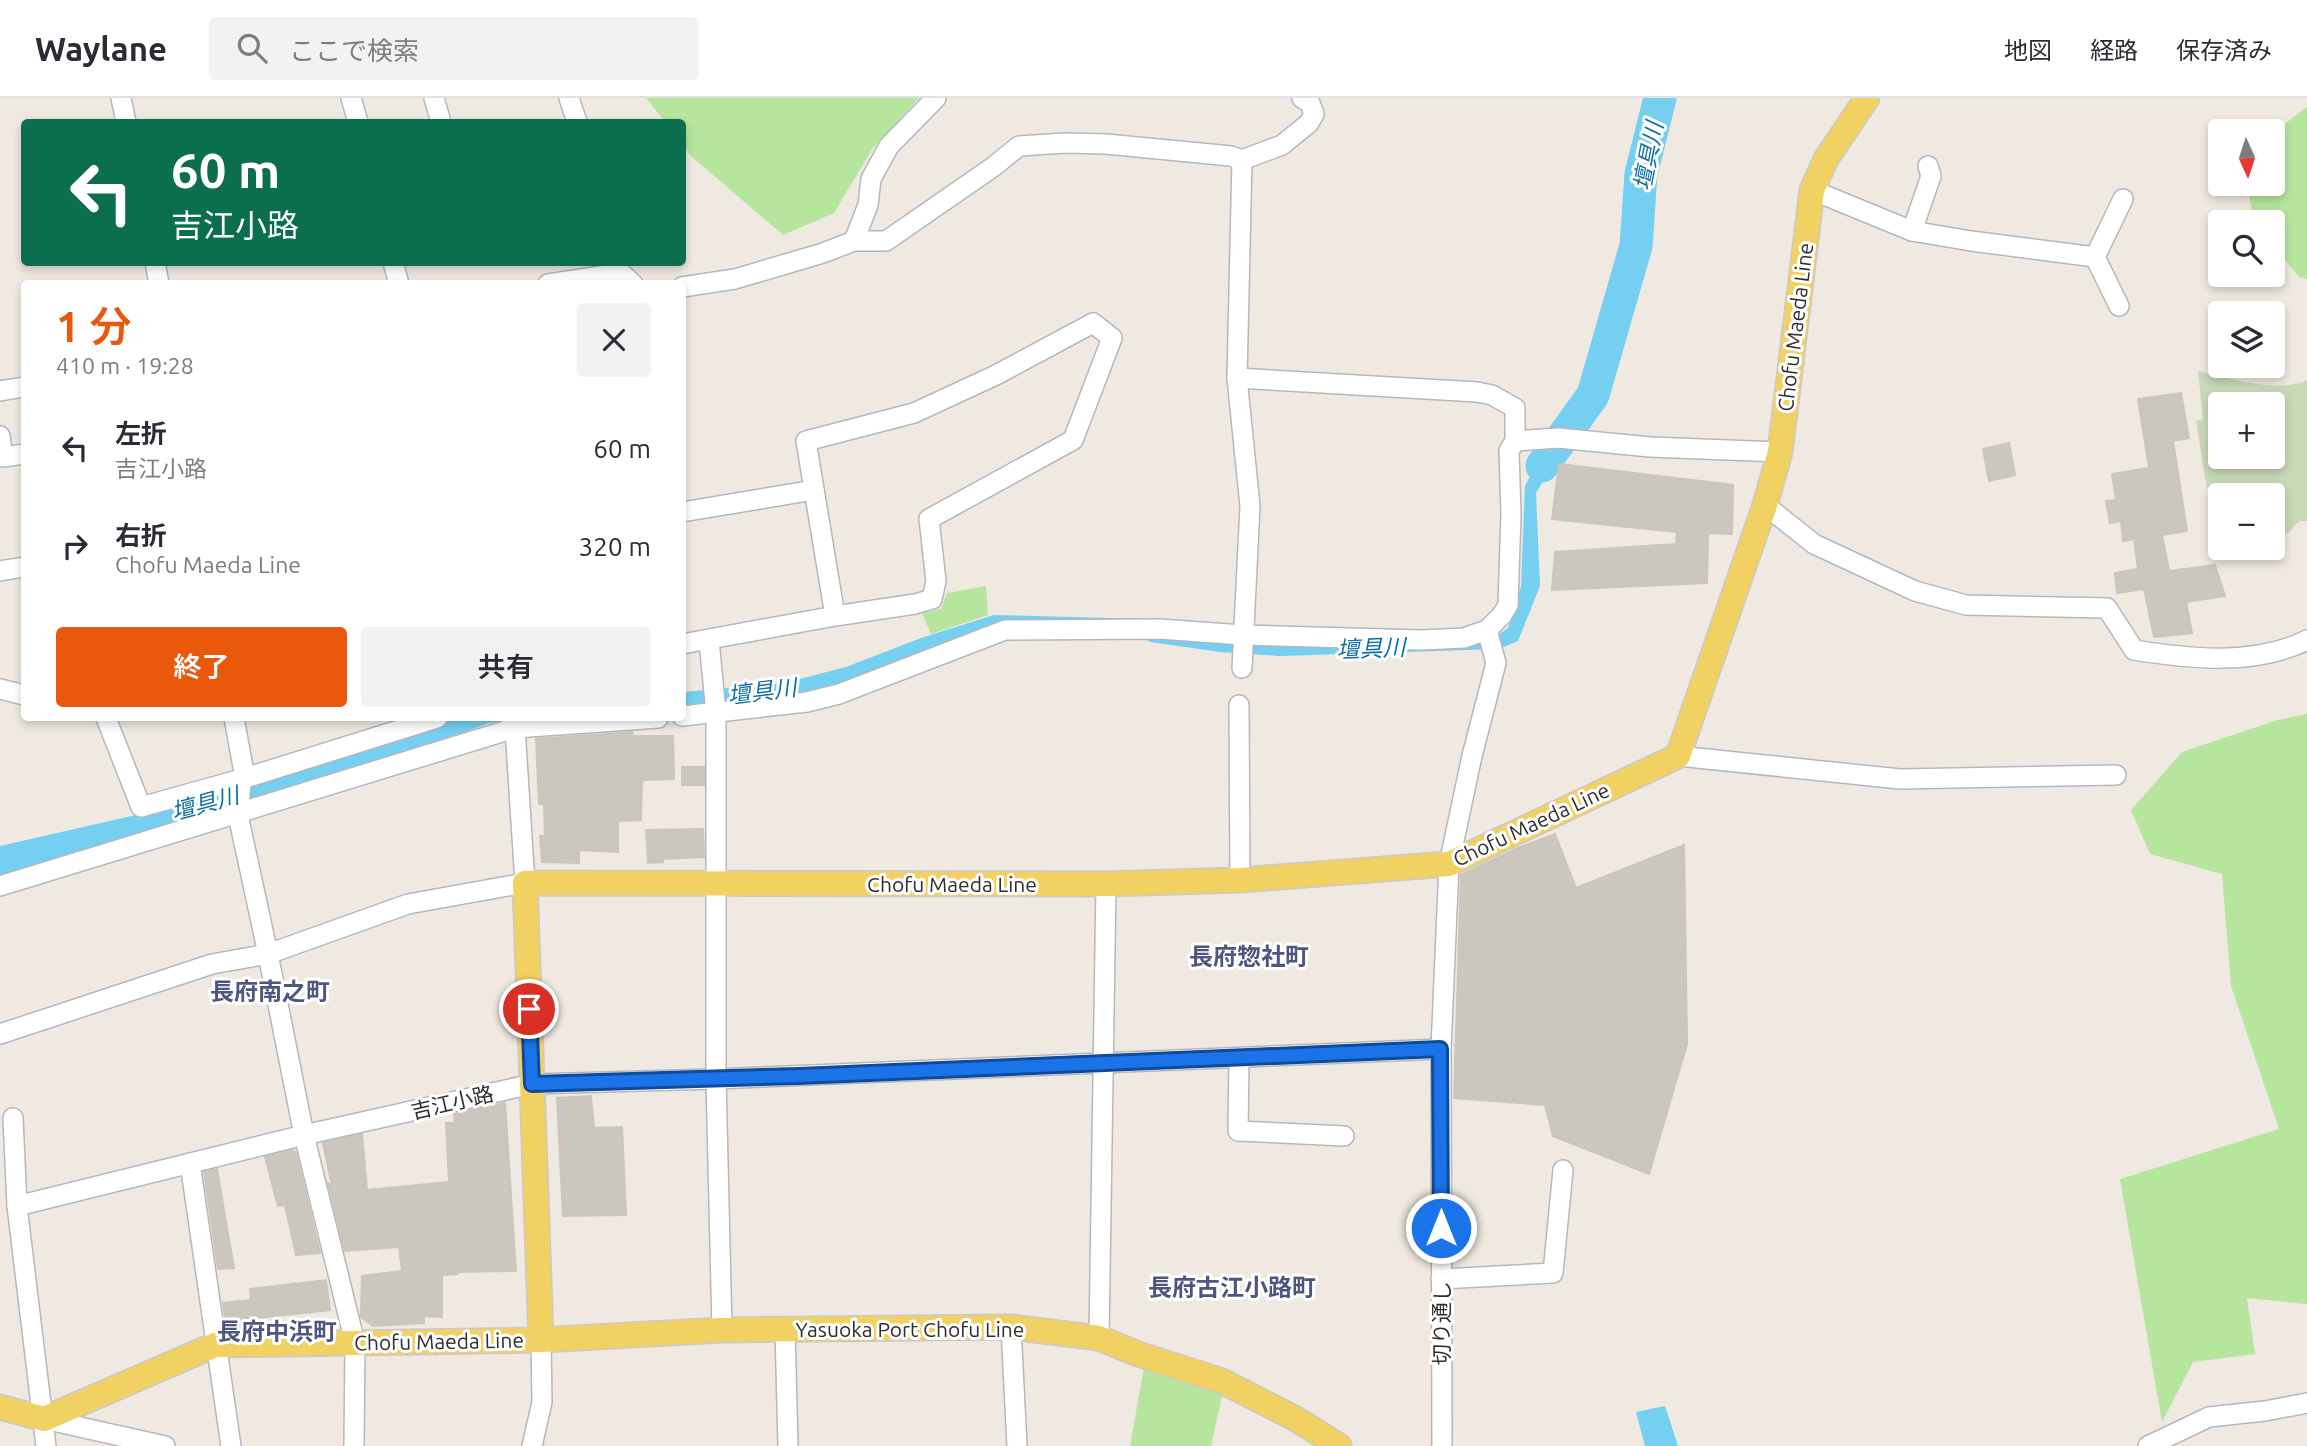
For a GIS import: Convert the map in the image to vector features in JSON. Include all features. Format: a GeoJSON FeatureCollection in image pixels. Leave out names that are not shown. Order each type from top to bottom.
{"type":"FeatureCollection","features":[{"type":"Feature","properties":{"kind":"main road","name":"Chofu Maeda Line"},"geometry":{"type":"LineString","coordinates":[[44,1419],[215,1345],[541,1340],[525,883],[1106,884],[1240,880],[1448,864],[1678,756],[1765,505],[1780,452],[1812,190],[1826,159],[1867,98]]}},
{"type":"Feature","properties":{"kind":"main road","name":"Yasuoka Port Chofu Line"},"geometry":{"type":"LineString","coordinates":[[541,1340],[785,1328],[1011,1327],[1099,1338],[1138,1354],[1222,1381],[1296,1419],[1339,1446]]}},
{"type":"Feature","properties":{"kind":"main road"},"geometry":{"type":"LineString","coordinates":[[0,1408],[44,1419]]}},
{"type":"Feature","properties":{"kind":"street"},"geometry":{"type":"LineString","coordinates":[[121,98],[125,119]]}},
{"type":"Feature","properties":{"kind":"street"},"geometry":{"type":"LineString","coordinates":[[351,98],[357,119]]}},
{"type":"Feature","properties":{"kind":"street"},"geometry":{"type":"LineString","coordinates":[[434,98],[440,119]]}},
{"type":"Feature","properties":{"kind":"street"},"geometry":{"type":"LineString","coordinates":[[569,98],[576,119]]}},
{"type":"Feature","properties":{"kind":"street"},"geometry":{"type":"LineString","coordinates":[[854,241],[868,205],[871,179],[889,146],[936,98]]}},
{"type":"Feature","properties":{"kind":"street"},"geometry":{"type":"LineString","coordinates":[[686,286],[735,279],[854,241],[886,241],[1019,146],[1065,143],[1107,145],[1231,156],[1242,160],[1282,145],[1309,123],[1314,114],[1310,103],[1302,98]]}},
{"type":"Feature","properties":{"kind":"street"},"geometry":{"type":"LineString","coordinates":[[1242,160],[1237,378],[1250,506],[1243,650]]}},
{"type":"Feature","properties":{"kind":"street"},"geometry":{"type":"LineString","coordinates":[[1912,231],[1931,176],[1928,166]]}},
{"type":"Feature","properties":{"kind":"street"},"geometry":{"type":"LineString","coordinates":[[1812,190],[1912,231],[1971,242],[2095,257]]}},
{"type":"Feature","properties":{"kind":"street"},"geometry":{"type":"LineString","coordinates":[[2095,257],[2123,199]]}},
{"type":"Feature","properties":{"kind":"street"},"geometry":{"type":"LineString","coordinates":[[2095,257],[2119,306]]}},
{"type":"Feature","properties":{"kind":"street"},"geometry":{"type":"LineString","coordinates":[[575,280],[621,273],[629,280]]}},
{"type":"Feature","properties":{"kind":"street"},"geometry":{"type":"LineString","coordinates":[[686,644],[932,599],[936,581],[929,519],[1073,440],[1112,338],[1093,323],[996,375],[914,413],[806,441],[835,616]]}},
{"type":"Feature","properties":{"kind":"street"},"geometry":{"type":"LineString","coordinates":[[686,714],[715,703],[807,702],[838,694],[1005,631],[1159,629],[1243,650],[1464,638],[1487,630],[1502,615],[1508,606],[1511,514],[1509,451],[1515,441],[1515,408],[1492,395],[1477,392],[1237,378]]}},
{"type":"Feature","properties":{"kind":"street"},"geometry":{"type":"LineString","coordinates":[[0,391],[21,388]]}},
{"type":"Feature","properties":{"kind":"street"},"geometry":{"type":"LineString","coordinates":[[0,436],[3,457],[21,454]]}},
{"type":"Feature","properties":{"kind":"street"},"geometry":{"type":"LineString","coordinates":[[1515,441],[1558,438],[1650,447],[1780,452]]}},
{"type":"Feature","properties":{"kind":"street"},"geometry":{"type":"LineString","coordinates":[[686,511],[814,490]]}},
{"type":"Feature","properties":{"kind":"street"},"geometry":{"type":"LineString","coordinates":[[1765,505],[1814,544],[1915,591],[1966,605],[2107,608],[2134,650],[2183,657],[2244,657],[2289,649],[2307,640]]}},
{"type":"Feature","properties":{"kind":"street"},"geometry":{"type":"LineString","coordinates":[[0,571],[21,568]]}},
{"type":"Feature","properties":{"kind":"street","name":"切り通し"},"geometry":{"type":"LineString","coordinates":[[1442,1446],[1440,1049],[1448,864],[1496,663],[1487,630]]}},
{"type":"Feature","properties":{"kind":"street"},"geometry":{"type":"LineString","coordinates":[[709,640],[715,703],[716,1079],[722,1330]]}},
{"type":"Feature","properties":{"kind":"street"},"geometry":{"type":"LineString","coordinates":[[0,689],[21,694]]}},
{"type":"Feature","properties":{"kind":"street"},"geometry":{"type":"LineString","coordinates":[[1239,705],[1240,880]]}},
{"type":"Feature","properties":{"kind":"street"},"geometry":{"type":"LineString","coordinates":[[107,721],[141,807],[243,781],[428,721]]}},
{"type":"Feature","properties":{"kind":"street"},"geometry":{"type":"LineString","coordinates":[[234,721],[243,781],[238,812],[304,1135],[355,1343],[355,1446]]}},
{"type":"Feature","properties":{"kind":"street"},"geometry":{"type":"LineString","coordinates":[[0,886],[513,723],[571,721]]}},
{"type":"Feature","properties":{"kind":"street"},"geometry":{"type":"LineString","coordinates":[[0,1034],[212,964],[268,954],[408,904],[525,883],[513,723]]}},
{"type":"Feature","properties":{"kind":"street"},"geometry":{"type":"LineString","coordinates":[[1678,756],[1900,779],[2116,775]]}},
{"type":"Feature","properties":{"kind":"street"},"geometry":{"type":"LineString","coordinates":[[1099,1338],[1106,884]]}},
{"type":"Feature","properties":{"kind":"street","name":"吉江小路"},"geometry":{"type":"LineString","coordinates":[[17,1206],[304,1135],[532,1084],[1440,1049]]}},
{"type":"Feature","properties":{"kind":"street"},"geometry":{"type":"LineString","coordinates":[[1240,1058],[1238,1131],[1344,1136]]}},
{"type":"Feature","properties":{"kind":"street"},"geometry":{"type":"LineString","coordinates":[[13,1118],[17,1206],[46,1446]]}},
{"type":"Feature","properties":{"kind":"street"},"geometry":{"type":"LineString","coordinates":[[190,1163],[231,1446]]}},
{"type":"Feature","properties":{"kind":"street"},"geometry":{"type":"LineString","coordinates":[[1441,1279],[1553,1273],[1563,1170]]}},
{"type":"Feature","properties":{"kind":"street"},"geometry":{"type":"LineString","coordinates":[[0,1192],[17,1206]]}},
{"type":"Feature","properties":{"kind":"street"},"geometry":{"type":"LineString","coordinates":[[1011,1327],[1017,1446]]}},
{"type":"Feature","properties":{"kind":"street"},"geometry":{"type":"LineString","coordinates":[[785,1328],[788,1446]]}},
{"type":"Feature","properties":{"kind":"street"},"geometry":{"type":"LineString","coordinates":[[532,1446],[542,1402],[541,1340]]}},
{"type":"Feature","properties":{"kind":"street"},"geometry":{"type":"LineString","coordinates":[[2148,1446],[2209,1417],[2307,1403]]}},
{"type":"Feature","properties":{"kind":"street"},"geometry":{"type":"LineString","coordinates":[[44,1419],[164,1446]]}},
{"type":"Feature","properties":{"kind":"green space"},"geometry":{"type":"Polygon","coordinates":[[[646,98],[919,98],[873,148],[834,213],[783,235],[691,156],[686,149],[686,119],[663,119],[646,98]]]}},
{"type":"Feature","properties":{"kind":"green space"},"geometry":{"type":"Polygon","coordinates":[[[2307,107],[2307,279],[2299,277],[2285,260],[2285,210],[2251,210],[2249,196],[2286,196],[2286,122],[2307,107]]]}},
{"type":"Feature","properties":{"kind":"green space"},"geometry":{"type":"Polygon","coordinates":[[[2198,371],[2208,373],[2208,378],[2227,378],[2268,385],[2295,384],[2307,380],[2307,521],[2299,521],[2285,534],[2285,483],[2208,483],[2207,489],[2196,421],[2203,419],[2198,371]]]}},
{"type":"Feature","properties":{"kind":"green space"},"geometry":{"type":"Polygon","coordinates":[[[986,586],[988,615],[931,634],[922,613],[941,609],[947,593],[986,586]]]}},
{"type":"Feature","properties":{"kind":"green space"},"geometry":{"type":"Polygon","coordinates":[[[2307,714],[2307,1304],[2247,1298],[2255,1354],[2193,1362],[2162,1422],[2120,1179],[2279,1129],[2231,986],[2222,874],[2150,854],[2131,810],[2182,752],[2278,720],[2307,714]]]}},
{"type":"Feature","properties":{"kind":"green space"},"geometry":{"type":"Polygon","coordinates":[[[1144,1367],[1223,1391],[1211,1446],[1130,1446],[1144,1367]]]}},
{"type":"Feature","properties":{"kind":"water","name":"壇具川"},"geometry":{"type":"Polygon","coordinates":[[[1553,443],[1566,443],[1536,493],[1540,586],[1518,641],[1499,649],[1280,656],[1220,652],[1150,642],[1140,635],[1023,623],[800,696],[686,707],[686,692],[784,683],[846,667],[921,638],[994,615],[1148,619],[1159,634],[1277,646],[1360,645],[1498,635],[1508,628],[1521,587],[1525,486],[1537,463],[1553,443]]]}},
{"type":"Feature","properties":{"kind":"water","name":"壇具川"},"geometry":{"type":"Polygon","coordinates":[[[449,721],[510,721],[489,723],[397,757],[0,876],[0,846],[136,815],[449,721]]]}},
{"type":"Feature","properties":{"kind":"water"},"geometry":{"type":"Polygon","coordinates":[[[1665,1406],[1678,1446],[1645,1446],[1636,1412],[1665,1406]]]}},
{"type":"Feature","properties":{"kind":"building"},"geometry":{"type":"Polygon","coordinates":[[[2181,393],[2189,438],[2173,441],[2187,531],[2162,535],[2169,571],[2215,565],[2225,596],[2186,602],[2192,633],[2154,637],[2144,589],[2117,593],[2115,573],[2138,569],[2134,539],[2123,541],[2121,521],[2110,523],[2106,501],[2116,500],[2112,474],[2149,468],[2138,399],[2181,393]]]}},
{"type":"Feature","properties":{"kind":"building"},"geometry":{"type":"Polygon","coordinates":[[[2009,443],[2015,475],[1989,481],[1983,449],[2009,443]]]}},
{"type":"Feature","properties":{"kind":"building"},"geometry":{"type":"Polygon","coordinates":[[[1559,464],[1733,485],[1732,534],[1708,533],[1707,583],[1552,590],[1555,552],[1676,544],[1677,532],[1552,519],[1559,464]]]}},
{"type":"Feature","properties":{"kind":"building"},"geometry":{"type":"Polygon","coordinates":[[[632,732],[633,736],[673,736],[674,779],[642,780],[641,820],[618,821],[618,852],[579,850],[579,863],[542,862],[540,836],[545,836],[544,804],[539,804],[536,739],[632,732]]]}},
{"type":"Feature","properties":{"kind":"building"},"geometry":{"type":"Polygon","coordinates":[[[682,767],[704,767],[704,785],[682,785],[682,767]]]}},
{"type":"Feature","properties":{"kind":"building"},"geometry":{"type":"Polygon","coordinates":[[[703,829],[704,857],[663,859],[663,862],[648,863],[646,830],[703,829]]]}},
{"type":"Feature","properties":{"kind":"building"},"geometry":{"type":"Polygon","coordinates":[[[1555,834],[1576,888],[1684,845],[1687,1044],[1649,1174],[1553,1136],[1545,1105],[1454,1098],[1461,875],[1555,834]]]}},
{"type":"Feature","properties":{"kind":"building"},"geometry":{"type":"Polygon","coordinates":[[[591,1096],[594,1128],[622,1127],[626,1215],[563,1216],[557,1098],[591,1096]]]}},
{"type":"Feature","properties":{"kind":"building"},"geometry":{"type":"Polygon","coordinates":[[[505,1103],[516,1271],[457,1272],[442,1275],[442,1317],[424,1316],[424,1323],[373,1326],[361,1317],[362,1276],[402,1271],[399,1247],[345,1251],[328,1183],[332,1186],[323,1143],[362,1134],[367,1190],[449,1182],[446,1123],[455,1123],[454,1114],[505,1103]]]}},
{"type":"Feature","properties":{"kind":"building"},"geometry":{"type":"Polygon","coordinates":[[[293,1150],[296,1153],[320,1253],[296,1255],[285,1205],[278,1206],[265,1157],[293,1150]]]}},
{"type":"Feature","properties":{"kind":"building"},"geometry":{"type":"Polygon","coordinates":[[[217,1169],[234,1268],[218,1269],[204,1172],[217,1169]]]}},
{"type":"Feature","properties":{"kind":"building"},"geometry":{"type":"Polygon","coordinates":[[[326,1280],[330,1310],[248,1319],[250,1330],[227,1330],[223,1303],[251,1300],[250,1289],[326,1280]]]}},
{"type":"Feature","properties":{"kind":"waterway","name":"壇具川"},"geometry":{"type":"LineString","coordinates":[[1542,466],[1593,395],[1636,246],[1641,174],[1660,98]]}},
{"type":"Feature","properties":{"kind":"district","name":"長府惣社町"},"geometry":{"type":"Point","coordinates":[1249,956]}},
{"type":"Feature","properties":{"kind":"district","name":"長府南之町"},"geometry":{"type":"Point","coordinates":[270,991]}},
{"type":"Feature","properties":{"kind":"district","name":"長府古江小路町"},"geometry":{"type":"Point","coordinates":[1232,1287]}},
{"type":"Feature","properties":{"kind":"district","name":"長府中浜町"},"geometry":{"type":"Point","coordinates":[277,1331]}},
{"type":"Feature","properties":{"kind":"route"},"geometry":{"type":"LineString","coordinates":[[529,1009],[532,1084],[799,1076],[1440,1049],[1441,1228]]}}]}
